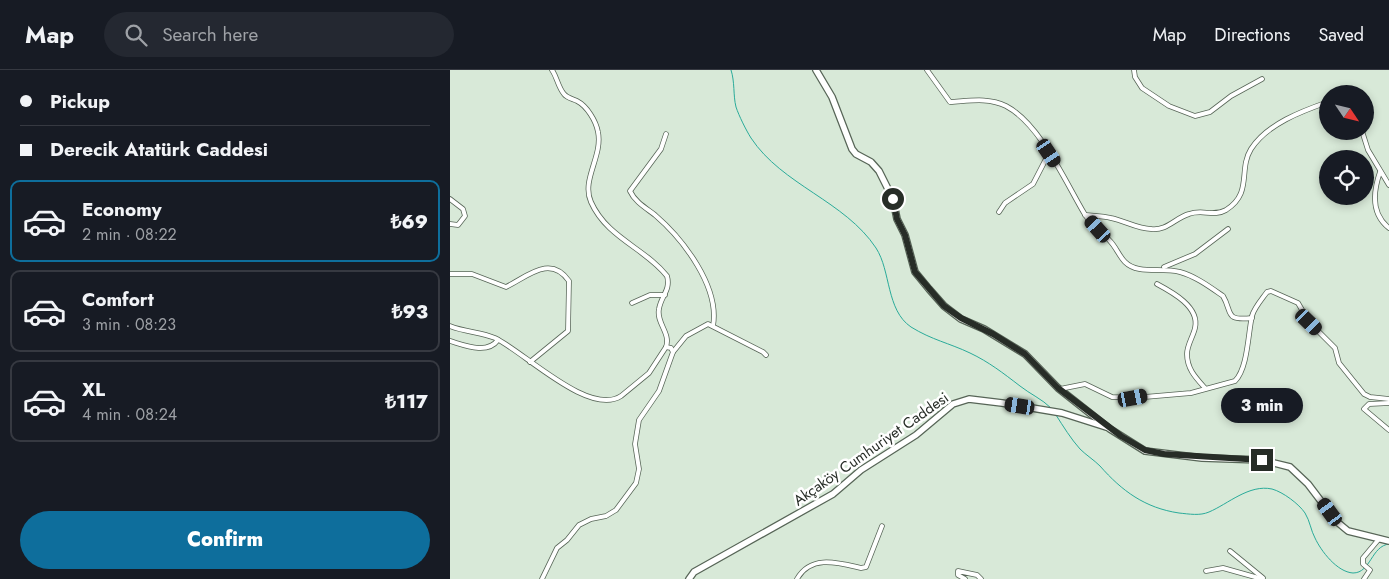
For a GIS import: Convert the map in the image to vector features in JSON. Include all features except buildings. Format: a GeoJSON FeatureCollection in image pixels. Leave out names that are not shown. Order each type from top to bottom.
{"type":"FeatureCollection","features":[{"type":"Feature","properties":{"kind":"main road"},"geometry":{"type":"LineString","coordinates":[[816,70],[832,97],[852,149],[856,154],[871,162],[886,184],[893,199],[897,219],[905,235],[915,272],[944,306],[961,318],[990,332],[1025,354],[1060,389],[1110,429],[1145,450],[1202,458],[1262,460],[1290,467],[1308,484],[1336,521],[1348,531],[1389,541]]}},
{"type":"Feature","properties":{"kind":"main road","name":"Akçaköy Cumhuriyet Caddesi"},"geometry":{"type":"LineString","coordinates":[[689,579],[694,572],[833,494],[861,470],[916,436],[953,404],[969,399],[1062,413],[1110,429]]}},
{"type":"Feature","properties":{"kind":"street"},"geometry":{"type":"LineString","coordinates":[[450,326],[498,340],[549,376],[590,397],[601,400],[616,399],[649,373],[666,347],[667,338],[659,314],[668,281],[664,272],[606,224],[592,204],[588,189],[598,154],[598,133],[595,123],[584,106],[563,93],[552,70]]}},
{"type":"Feature","properties":{"kind":"street"},"geometry":{"type":"LineString","coordinates":[[927,70],[950,102],[982,100],[1006,106],[1034,130],[1085,215],[1110,241],[1129,265],[1143,270],[1161,268],[1195,254],[1228,229]]}},
{"type":"Feature","properties":{"kind":"street"},"geometry":{"type":"LineString","coordinates":[[1134,70],[1140,87],[1169,106],[1195,116],[1210,112],[1231,96],[1262,79]]}},
{"type":"Feature","properties":{"kind":"street"},"geometry":{"type":"LineString","coordinates":[[1085,215],[1111,218],[1141,228],[1156,230],[1166,227],[1189,214],[1204,212],[1214,214],[1225,210],[1243,190],[1247,160],[1251,150],[1258,142],[1299,112],[1319,105]]}},
{"type":"Feature","properties":{"kind":"street"},"geometry":{"type":"LineString","coordinates":[[666,134],[661,149],[630,191],[642,205],[674,233],[693,258],[712,300],[713,326]]}},
{"type":"Feature","properties":{"kind":"street"},"geometry":{"type":"LineString","coordinates":[[1365,140],[1368,150],[1389,185]]}},
{"type":"Feature","properties":{"kind":"street"},"geometry":{"type":"LineString","coordinates":[[999,212],[1005,204],[1033,184],[1049,153]]}},
{"type":"Feature","properties":{"kind":"street"},"geometry":{"type":"LineString","coordinates":[[1380,172],[1375,192],[1376,208],[1378,218],[1389,228]]}},
{"type":"Feature","properties":{"kind":"street"},"geometry":{"type":"LineString","coordinates":[[450,199],[462,209],[465,216],[458,225],[450,224]]}},
{"type":"Feature","properties":{"kind":"street"},"geometry":{"type":"LineString","coordinates":[[1161,268],[1183,272],[1214,290],[1222,296],[1229,315],[1233,318],[1252,318]]}},
{"type":"Feature","properties":{"kind":"street"},"geometry":{"type":"LineString","coordinates":[[450,274],[472,274],[506,287],[533,270],[554,269],[570,281],[568,332],[530,362]]}},
{"type":"Feature","properties":{"kind":"street"},"geometry":{"type":"LineString","coordinates":[[1158,284],[1179,298],[1195,318],[1195,328],[1188,347],[1187,358],[1192,372],[1205,388]]}},
{"type":"Feature","properties":{"kind":"street"},"geometry":{"type":"LineString","coordinates":[[1060,389],[1085,384],[1112,397],[1122,398],[1191,393],[1235,381],[1239,377],[1252,318],[1260,301],[1267,292],[1271,291],[1298,303],[1309,322],[1334,348],[1339,363],[1364,394],[1370,397],[1389,399]]}},
{"type":"Feature","properties":{"kind":"street"},"geometry":{"type":"LineString","coordinates":[[632,303],[650,295],[665,295]]}},
{"type":"Feature","properties":{"kind":"street"},"geometry":{"type":"LineString","coordinates":[[542,579],[557,548],[568,540],[579,525],[591,519],[606,516],[616,510],[636,483],[639,469],[634,444],[640,420],[659,391],[674,352],[686,336],[703,325],[713,326],[763,352],[766,356]]}},
{"type":"Feature","properties":{"kind":"street"},"geometry":{"type":"LineString","coordinates":[[450,341],[481,348],[491,346],[498,340]]}},
{"type":"Feature","properties":{"kind":"street"},"geometry":{"type":"LineString","coordinates":[[666,347],[674,352]]}},
{"type":"Feature","properties":{"kind":"street"},"geometry":{"type":"LineString","coordinates":[[1389,403],[1370,404],[1364,409],[1389,430]]}},
{"type":"Feature","properties":{"kind":"street"},"geometry":{"type":"LineString","coordinates":[[796,579],[806,568],[816,563],[832,561],[861,568],[866,567],[882,526]]}},
{"type":"Feature","properties":{"kind":"street"},"geometry":{"type":"LineString","coordinates":[[1364,579],[1370,570],[1362,562],[1363,558],[1379,540]]}},
{"type":"Feature","properties":{"kind":"street"},"geometry":{"type":"LineString","coordinates":[[1230,551],[1263,579]]}},
{"type":"Feature","properties":{"kind":"street"},"geometry":{"type":"LineString","coordinates":[[1206,571],[1223,568],[1263,579]]}},
{"type":"Feature","properties":{"kind":"street"},"geometry":{"type":"LineString","coordinates":[[965,579],[958,575],[958,571],[977,575],[982,579]]}},
{"type":"Feature","properties":{"kind":"waterway"},"geometry":{"type":"LineString","coordinates":[[731,70],[736,107],[751,138],[779,168],[831,205],[863,232],[881,257],[893,301],[903,320],[911,327],[983,360],[1051,408]]}},
{"type":"Feature","properties":{"kind":"waterway"},"geometry":{"type":"LineString","coordinates":[[1056,415],[1080,449],[1126,491],[1155,507],[1179,513],[1202,514],[1255,489],[1272,489],[1295,502],[1307,516],[1321,549],[1330,560],[1347,572],[1359,572],[1364,569],[1378,549],[1389,544]]}},
{"type":"Feature","properties":{"kind":"route"},"geometry":{"type":"LineString","coordinates":[[893,199],[897,219],[905,235],[915,272],[944,306],[961,318],[1002,339],[1025,354],[1058,388],[1100,418],[1110,429],[1145,450],[1164,454],[1202,458],[1262,460]]}}]}
